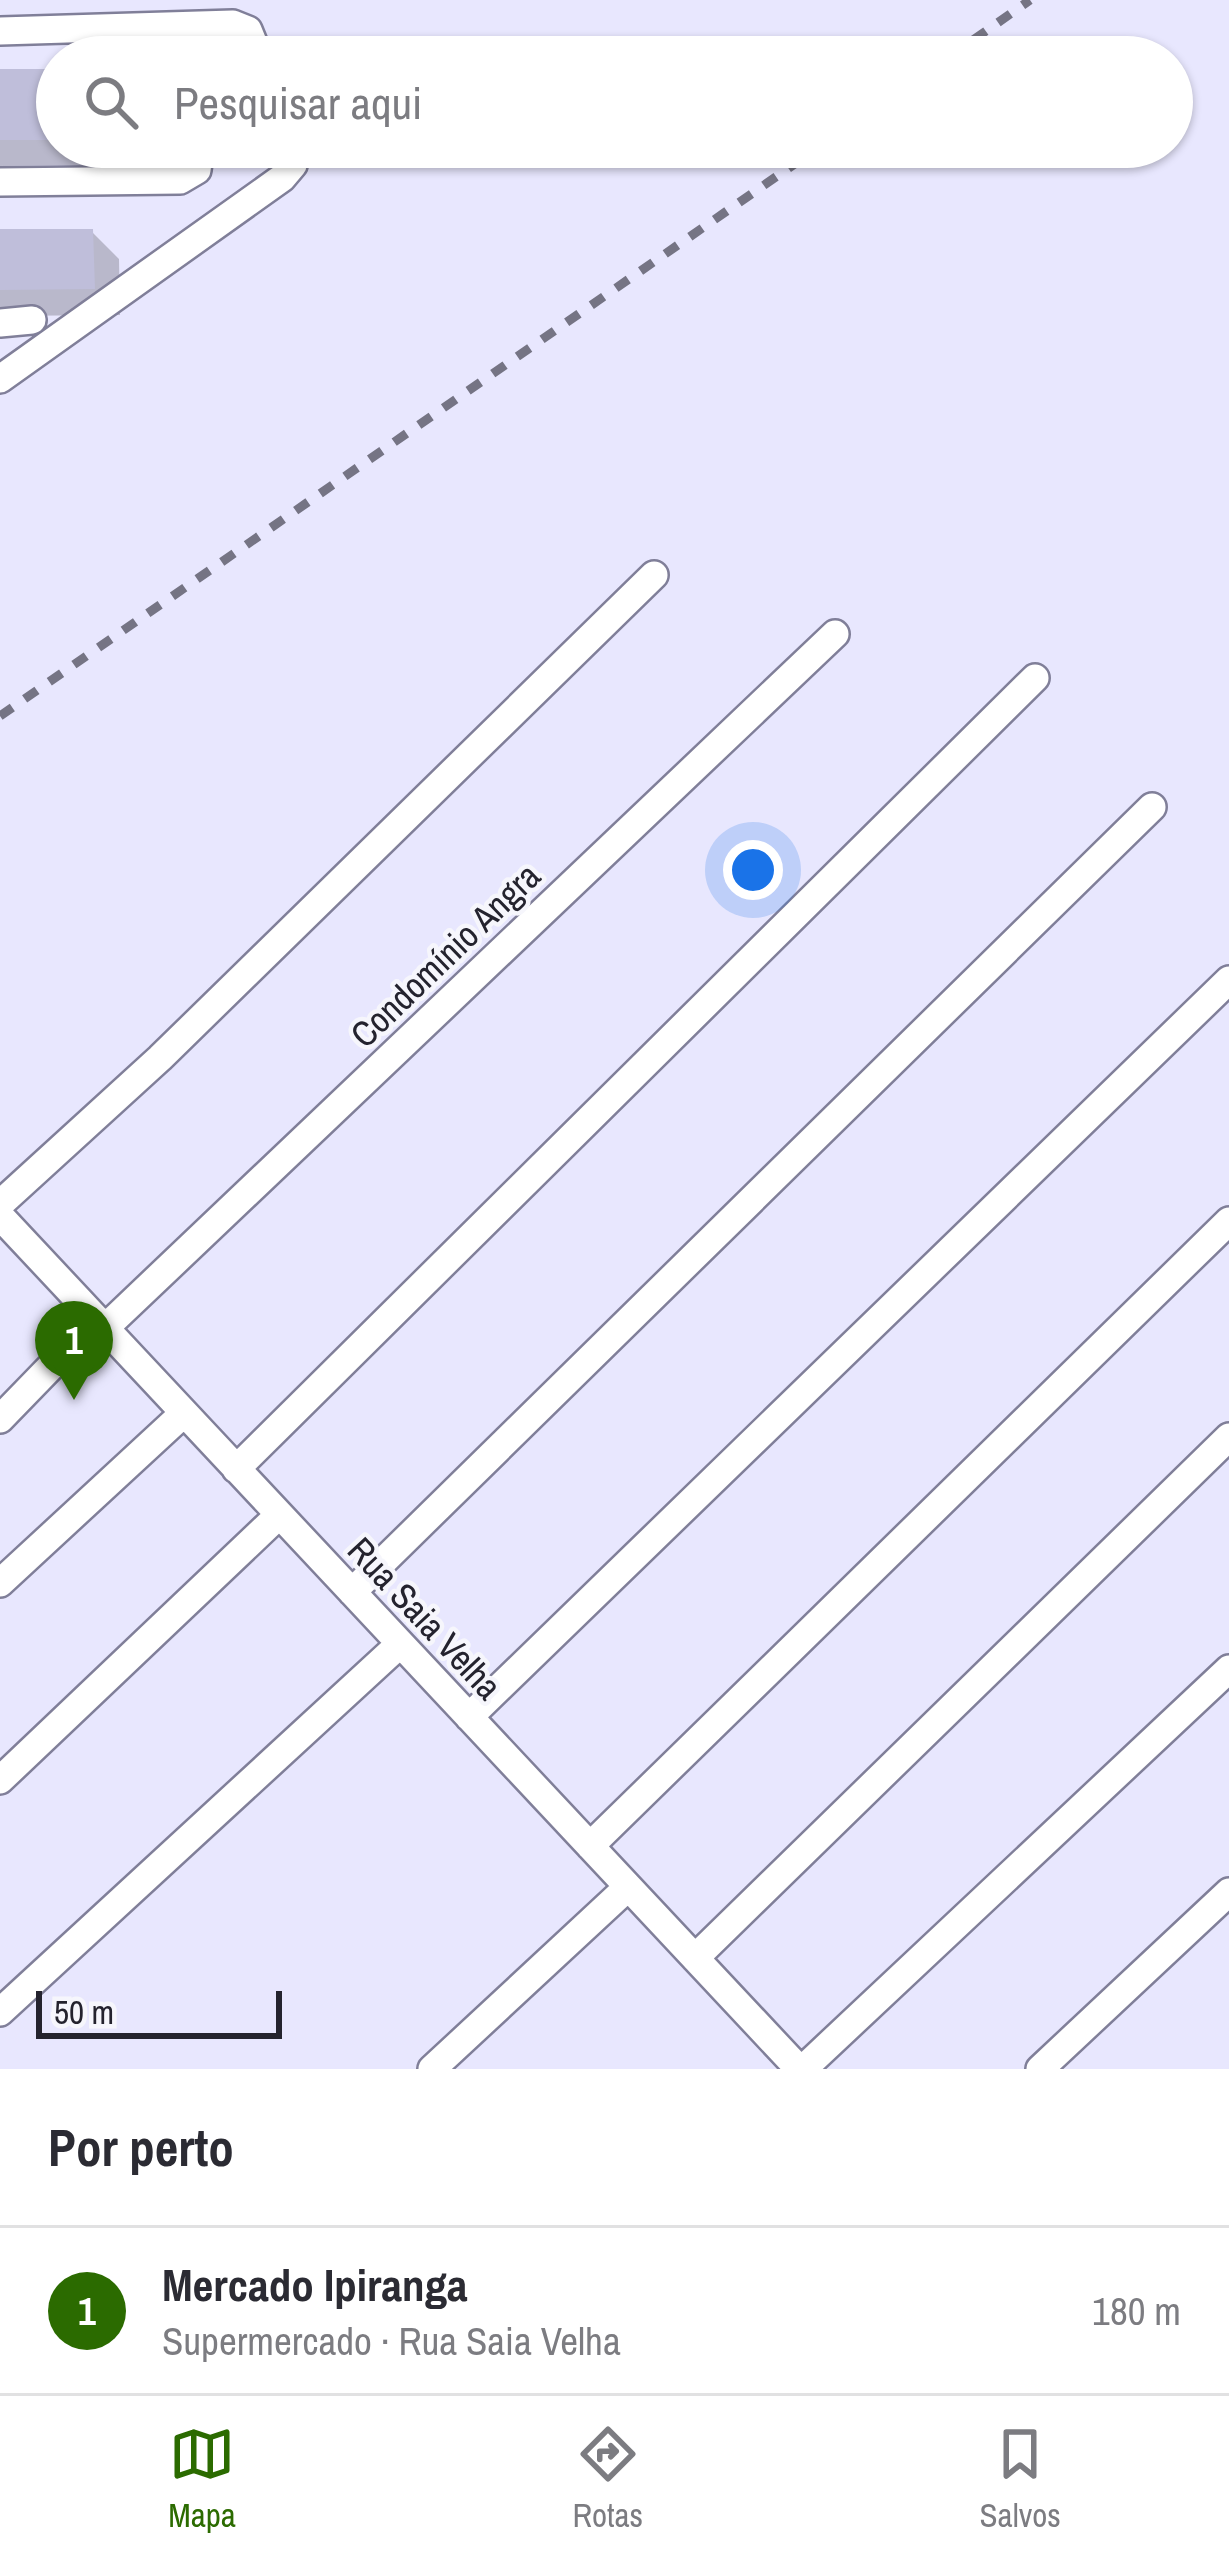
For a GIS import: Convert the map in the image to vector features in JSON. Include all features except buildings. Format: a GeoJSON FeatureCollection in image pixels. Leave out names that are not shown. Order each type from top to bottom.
{"type":"FeatureCollection","features":[{"type":"Feature","properties":{"kind":"street"},"geometry":{"type":"LineString","coordinates":[[0,31],[233,24],[250,36]]}},
{"type":"Feature","properties":{"kind":"street"},"geometry":{"type":"LineString","coordinates":[[0,182],[180,180],[196,168]]}},
{"type":"Feature","properties":{"kind":"street"},"geometry":{"type":"LineString","coordinates":[[0,379],[276,168]]}},
{"type":"Feature","properties":{"kind":"street"},"geometry":{"type":"LineString","coordinates":[[0,323],[32,320]]}},
{"type":"Feature","properties":{"kind":"street"},"geometry":{"type":"LineString","coordinates":[[0,1204],[160,1058],[654,575]]}},
{"type":"Feature","properties":{"kind":"street","name":"Condomínio Angra"},"geometry":{"type":"LineString","coordinates":[[0,1419],[835,634]]}},
{"type":"Feature","properties":{"kind":"street"},"geometry":{"type":"LineString","coordinates":[[236,1469],[1035,678]]}},
{"type":"Feature","properties":{"kind":"street"},"geometry":{"type":"LineString","coordinates":[[352,1592],[1152,807]]}},
{"type":"Feature","properties":{"kind":"street"},"geometry":{"type":"LineString","coordinates":[[469,1717],[1229,980]]}},
{"type":"Feature","properties":{"kind":"street","name":"Rua Saia Velha"},"geometry":{"type":"LineString","coordinates":[[0,1216],[801,2069]]}},
{"type":"Feature","properties":{"kind":"street"},"geometry":{"type":"LineString","coordinates":[[590,1846],[1229,1221]]}},
{"type":"Feature","properties":{"kind":"street"},"geometry":{"type":"LineString","coordinates":[[0,1582],[184,1413]]}},
{"type":"Feature","properties":{"kind":"street"},"geometry":{"type":"LineString","coordinates":[[695,1958],[1229,1437]]}},
{"type":"Feature","properties":{"kind":"street"},"geometry":{"type":"LineString","coordinates":[[0,1780],[278,1516]]}},
{"type":"Feature","properties":{"kind":"street"},"geometry":{"type":"LineString","coordinates":[[0,2012],[400,1644]]}},
{"type":"Feature","properties":{"kind":"street"},"geometry":{"type":"LineString","coordinates":[[801,2069],[1229,1669]]}},
{"type":"Feature","properties":{"kind":"street"},"geometry":{"type":"LineString","coordinates":[[432,2069],[628,1887]]}},
{"type":"Feature","properties":{"kind":"street"},"geometry":{"type":"LineString","coordinates":[[1040,2069],[1229,1892]]}},
{"type":"Feature","properties":{"kind":"railway"},"geometry":{"type":"LineString","coordinates":[[979,36],[1030,0]]}},
{"type":"Feature","properties":{"kind":"railway"},"geometry":{"type":"LineString","coordinates":[[0,716],[789,168]]}},
{"type":"Feature","properties":{"kind":"place","name":"Mercado Ipiranga"},"geometry":{"type":"Point","coordinates":[74,1400]}}]}
